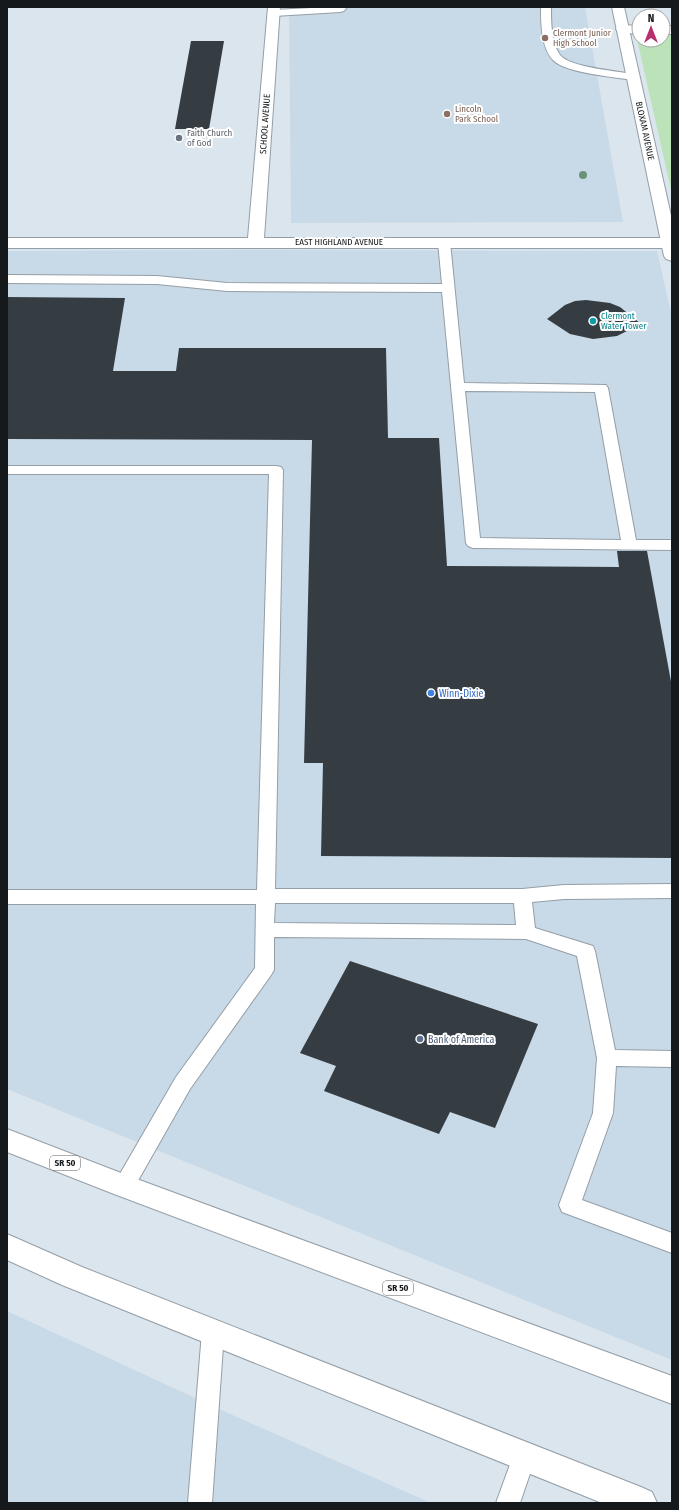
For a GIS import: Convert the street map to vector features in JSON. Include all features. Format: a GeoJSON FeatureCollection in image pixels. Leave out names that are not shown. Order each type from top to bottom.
{"type":"FeatureCollection","features":[{"type":"Feature","properties":{"kind":"main road","name":"BLOXAM AVENUE"},"geometry":{"type":"LineString","coordinates":[[618,7],[671,247]]}},
{"type":"Feature","properties":{"kind":"main road","name":"SCHOOL AVENUE"},"geometry":{"type":"LineString","coordinates":[[256,242],[274,10]]}},
{"type":"Feature","properties":{"kind":"main road"},"geometry":{"type":"LineString","coordinates":[[623,29],[631,30]]}},
{"type":"Feature","properties":{"kind":"main road","name":"EAST HIGHLAND AVENUE"},"geometry":{"type":"LineString","coordinates":[[7,243],[444,242],[671,247]]}},
{"type":"Feature","properties":{"kind":"main road","name":"SR 50"},"geometry":{"type":"LineString","coordinates":[[7,1140],[124,1186],[672,1390]]}},
{"type":"Feature","properties":{"kind":"main road"},"geometry":{"type":"LineString","coordinates":[[7,1247],[72,1276],[641,1503]]}},
{"type":"Feature","properties":{"kind":"lane"},"geometry":{"type":"LineString","coordinates":[[274,10],[310,12],[340,9],[342,7]]}},
{"type":"Feature","properties":{"kind":"lane"},"geometry":{"type":"LineString","coordinates":[[546,7],[546,22],[552,49],[557,59],[573,67],[634,77]]}},
{"type":"Feature","properties":{"kind":"lane"},"geometry":{"type":"LineString","coordinates":[[444,242],[472,543],[672,545]]}},
{"type":"Feature","properties":{"kind":"lane"},"geometry":{"type":"LineString","coordinates":[[7,279],[157,280],[227,287],[449,288]]}},
{"type":"Feature","properties":{"kind":"lane"},"geometry":{"type":"LineString","coordinates":[[458,387],[601,388],[629,544]]}},
{"type":"Feature","properties":{"kind":"lane"},"geometry":{"type":"LineString","coordinates":[[7,470],[276,470],[264,970],[183,1083],[124,1186]]}},
{"type":"Feature","properties":{"kind":"lane"},"geometry":{"type":"LineString","coordinates":[[7,897],[522,896],[564,892],[672,891]]}},
{"type":"Feature","properties":{"kind":"lane"},"geometry":{"type":"LineString","coordinates":[[522,896],[526,932]]}},
{"type":"Feature","properties":{"kind":"lane"},"geometry":{"type":"LineString","coordinates":[[265,930],[526,932],[586,951],[608,1058],[603,1113],[570,1205],[672,1243]]}},
{"type":"Feature","properties":{"kind":"lane"},"geometry":{"type":"LineString","coordinates":[[608,1058],[672,1059]]}},
{"type":"Feature","properties":{"kind":"lane"},"geometry":{"type":"LineString","coordinates":[[200,1503],[213,1332]]}},
{"type":"Feature","properties":{"kind":"lane"},"geometry":{"type":"LineString","coordinates":[[508,1503],[524,1456]]}},
{"type":"Feature","properties":{"kind":"shaded area","name":"Lincoln Park School"},"geometry":{"type":"Polygon","coordinates":[[[289,7],[585,7],[623,222],[291,223],[289,7]]]}},
{"type":"Feature","properties":{"kind":"shaded area"},"geometry":{"type":"Polygon","coordinates":[[[7,251],[657,251],[672,317],[672,1360],[7,1089],[7,251]]]}},
{"type":"Feature","properties":{"kind":"shaded area"},"geometry":{"type":"Polygon","coordinates":[[[7,1311],[219,1409],[431,1503],[7,1503],[7,1311]]]}},
{"type":"Feature","properties":{"kind":"green space"},"geometry":{"type":"Polygon","coordinates":[[[671,35],[672,35],[672,194],[639,48],[671,48],[671,35]]]}},
{"type":"Feature","properties":{"kind":"building"},"geometry":{"type":"Polygon","coordinates":[[[191,41],[224,41],[209,129],[175,129],[191,41]]]}},
{"type":"Feature","properties":{"kind":"building"},"geometry":{"type":"Polygon","coordinates":[[[7,297],[125,298],[113,371],[176,371],[179,348],[386,348],[388,438],[439,438],[447,566],[619,567],[617,551],[647,551],[672,687],[672,858],[321,856],[323,763],[304,763],[312,440],[7,439],[7,297]]]}},
{"type":"Feature","properties":{"kind":"building","name":"Clermont Water Tower"},"geometry":{"type":"Polygon","coordinates":[[[586,300],[610,303],[620,307],[641,324],[617,336],[593,339],[570,334],[547,319],[565,305],[575,301],[586,300]]]}},
{"type":"Feature","properties":{"kind":"building","name":"Bank of America"},"geometry":{"type":"Polygon","coordinates":[[[350,961],[538,1024],[495,1128],[450,1112],[439,1134],[324,1091],[336,1066],[300,1053],[350,961]]]}},
{"type":"Feature","properties":{"kind":"place","name":"Clermont Junior High School"},"geometry":{"type":"Point","coordinates":[545,38]}},
{"type":"Feature","properties":{"kind":"place","name":"Lincoln Park School"},"geometry":{"type":"Point","coordinates":[447,114]}},
{"type":"Feature","properties":{"kind":"place","name":"Faith Church of God"},"geometry":{"type":"Point","coordinates":[179,138]}},
{"type":"Feature","properties":{"kind":"place","name":"Clermont Water Tower"},"geometry":{"type":"Point","coordinates":[593,321]}},
{"type":"Feature","properties":{"kind":"place","name":"Winn-Dixie"},"geometry":{"type":"Point","coordinates":[431,693]}},
{"type":"Feature","properties":{"kind":"place","name":"Bank of America"},"geometry":{"type":"Point","coordinates":[420,1039]}}]}
